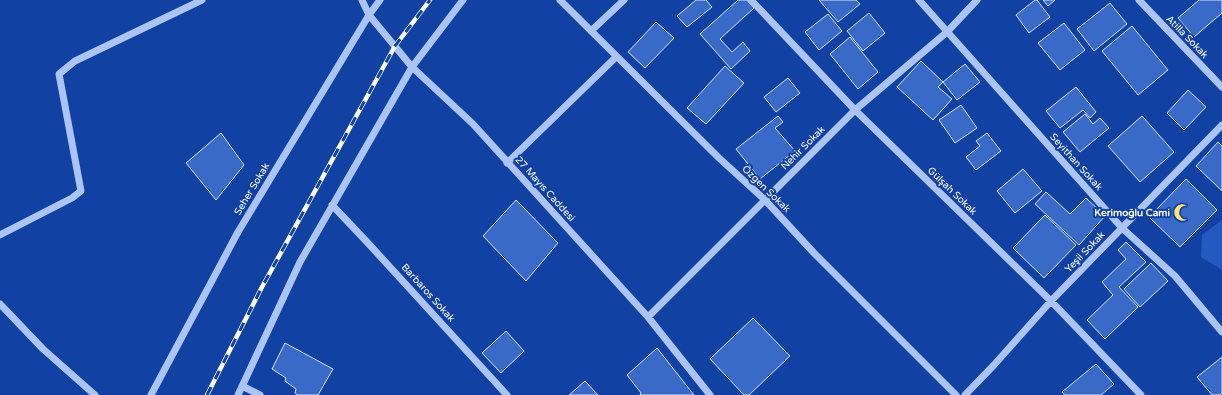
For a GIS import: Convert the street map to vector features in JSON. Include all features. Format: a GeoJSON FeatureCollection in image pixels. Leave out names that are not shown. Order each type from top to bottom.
{"type":"FeatureCollection","features":[{"type":"Feature","properties":{"kind":"street"},"geometry":{"type":"LineString","coordinates":[[0,235],[72,198],[81,191],[59,74],[75,61],[202,0]]}},
{"type":"Feature","properties":{"kind":"street","name":"27 Mayıs Caddesi"},"geometry":{"type":"LineString","coordinates":[[362,0],[369,15],[412,67],[473,124],[648,317],[710,395]]}},
{"type":"Feature","properties":{"kind":"street","name":"Seher Sokak"},"geometry":{"type":"LineString","coordinates":[[151,395],[238,232],[369,15],[380,0]]}},
{"type":"Feature","properties":{"kind":"street"},"geometry":{"type":"LineString","coordinates":[[238,395],[300,262],[412,67],[463,0]]}},
{"type":"Feature","properties":{"kind":"street","name":"Özgen Sokak"},"geometry":{"type":"LineString","coordinates":[[560,0],[616,57],[765,200],[814,253],[956,395]]}},
{"type":"Feature","properties":{"kind":"street"},"geometry":{"type":"LineString","coordinates":[[591,31],[624,0]]}},
{"type":"Feature","properties":{"kind":"street","name":"Gülşah Sokak"},"geometry":{"type":"LineString","coordinates":[[751,0],[855,110],[1051,301],[1141,395]]}},
{"type":"Feature","properties":{"kind":"street","name":"Seyithan Sokak"},"geometry":{"type":"LineString","coordinates":[[919,0],[1122,228],[1175,276],[1222,332]]}},
{"type":"Feature","properties":{"kind":"street","name":"Nehir Sokak"},"geometry":{"type":"LineString","coordinates":[[648,317],[855,110],[947,32],[977,0]]}},
{"type":"Feature","properties":{"kind":"street","name":"Atilla Sokak"},"geometry":{"type":"LineString","coordinates":[[1138,0],[1222,87]]}},
{"type":"Feature","properties":{"kind":"street"},"geometry":{"type":"LineString","coordinates":[[508,163],[616,57]]}},
{"type":"Feature","properties":{"kind":"street","name":"Yeşil Sokak"},"geometry":{"type":"LineString","coordinates":[[965,395],[1051,301],[1222,125]]}},
{"type":"Feature","properties":{"kind":"street","name":"Barbaros Sokak"},"geometry":{"type":"LineString","coordinates":[[332,206],[368,242],[507,395]]}},
{"type":"Feature","properties":{"kind":"street"},"geometry":{"type":"LineString","coordinates":[[0,304],[43,349],[95,395]]}},
{"type":"Feature","properties":{"kind":"street"},"geometry":{"type":"LineString","coordinates":[[242,386],[260,395]]}},
{"type":"Feature","properties":{"kind":"shaded area"},"geometry":{"type":"Polygon","coordinates":[[[1222,220],[1222,270],[1201,257],[1202,235],[1222,220]]]}},
{"type":"Feature","properties":{"kind":"building"},"geometry":{"type":"Polygon","coordinates":[[[696,0],[706,0],[712,7],[687,27],[677,16],[696,0]]]}},
{"type":"Feature","properties":{"kind":"building"},"geometry":{"type":"Polygon","coordinates":[[[738,0],[747,0],[754,8],[720,39],[732,52],[743,42],[750,51],[731,69],[700,34],[738,0]]]}},
{"type":"Feature","properties":{"kind":"building"},"geometry":{"type":"Polygon","coordinates":[[[819,0],[856,0],[860,4],[838,22],[819,0]]]}},
{"type":"Feature","properties":{"kind":"building"},"geometry":{"type":"Polygon","coordinates":[[[1037,0],[1050,17],[1029,33],[1016,15],[1037,0]]]}},
{"type":"Feature","properties":{"kind":"building"},"geometry":{"type":"Polygon","coordinates":[[[1043,0],[1055,0],[1048,6],[1043,0]]]}},
{"type":"Feature","properties":{"kind":"building"},"geometry":{"type":"Polygon","coordinates":[[[1199,0],[1222,0],[1222,13],[1194,37],[1178,18],[1199,0]]]}},
{"type":"Feature","properties":{"kind":"building"},"geometry":{"type":"Polygon","coordinates":[[[1110,3],[1127,24],[1094,51],[1077,29],[1110,3]]]}},
{"type":"Feature","properties":{"kind":"building"},"geometry":{"type":"Polygon","coordinates":[[[869,13],[885,33],[863,51],[847,31],[869,13]]]}},
{"type":"Feature","properties":{"kind":"building"},"geometry":{"type":"Polygon","coordinates":[[[828,14],[842,31],[819,50],[805,32],[828,14]]]}},
{"type":"Feature","properties":{"kind":"building"},"geometry":{"type":"Polygon","coordinates":[[[656,22],[674,38],[645,68],[628,52],[656,22]]]}},
{"type":"Feature","properties":{"kind":"building"},"geometry":{"type":"Polygon","coordinates":[[[1064,23],[1085,50],[1060,70],[1038,43],[1064,23]]]}},
{"type":"Feature","properties":{"kind":"building"},"geometry":{"type":"Polygon","coordinates":[[[1132,26],[1168,70],[1138,95],[1102,51],[1132,26]]]}},
{"type":"Feature","properties":{"kind":"building"},"geometry":{"type":"Polygon","coordinates":[[[850,37],[878,72],[858,89],[830,54],[850,37]]]}},
{"type":"Feature","properties":{"kind":"building"},"geometry":{"type":"Polygon","coordinates":[[[921,61],[943,82],[938,87],[952,99],[933,120],[897,87],[921,61]]]}},
{"type":"Feature","properties":{"kind":"building"},"geometry":{"type":"Polygon","coordinates":[[[965,64],[980,82],[957,100],[943,82],[965,64]]]}},
{"type":"Feature","properties":{"kind":"building"},"geometry":{"type":"Polygon","coordinates":[[[725,66],[744,83],[706,124],[687,108],[725,66]]]}},
{"type":"Feature","properties":{"kind":"building"},"geometry":{"type":"Polygon","coordinates":[[[788,78],[800,93],[776,112],[764,97],[788,78]]]}},
{"type":"Feature","properties":{"kind":"building"},"geometry":{"type":"Polygon","coordinates":[[[1076,87],[1096,112],[1090,118],[1083,110],[1060,128],[1046,111],[1076,87]]]}},
{"type":"Feature","properties":{"kind":"building"},"geometry":{"type":"Polygon","coordinates":[[[1188,90],[1206,107],[1184,130],[1167,113],[1188,90]]]}},
{"type":"Feature","properties":{"kind":"building"},"geometry":{"type":"Polygon","coordinates":[[[961,105],[977,128],[955,143],[939,120],[961,105]]]}},
{"type":"Feature","properties":{"kind":"building"},"geometry":{"type":"Polygon","coordinates":[[[1085,114],[1093,124],[1100,118],[1109,128],[1080,152],[1063,132],[1085,114]]]}},
{"type":"Feature","properties":{"kind":"building"},"geometry":{"type":"Polygon","coordinates":[[[778,116],[783,122],[775,128],[795,151],[760,179],[736,149],[778,116]]]}},
{"type":"Feature","properties":{"kind":"building"},"geometry":{"type":"Polygon","coordinates":[[[1142,116],[1174,152],[1140,182],[1108,146],[1142,116]]]}},
{"type":"Feature","properties":{"kind":"building"},"geometry":{"type":"Polygon","coordinates":[[[221,133],[244,165],[216,200],[186,163],[221,133]]]}},
{"type":"Feature","properties":{"kind":"building"},"geometry":{"type":"Polygon","coordinates":[[[987,133],[1001,151],[976,170],[966,157],[980,146],[976,141],[987,133]]]}},
{"type":"Feature","properties":{"kind":"building"},"geometry":{"type":"Polygon","coordinates":[[[1218,142],[1222,146],[1222,191],[1196,166],[1218,142]]]}},
{"type":"Feature","properties":{"kind":"building"},"geometry":{"type":"Polygon","coordinates":[[[1023,169],[1042,191],[1015,213],[997,191],[1023,169]]]}},
{"type":"Feature","properties":{"kind":"building","name":"Kerimoğlu Cami"},"geometry":{"type":"Polygon","coordinates":[[[1186,179],[1217,210],[1180,247],[1149,217],[1186,179]]]}},
{"type":"Feature","properties":{"kind":"building"},"geometry":{"type":"Polygon","coordinates":[[[1046,192],[1070,214],[1086,198],[1105,216],[1079,245],[1035,204],[1046,192]]]}},
{"type":"Feature","properties":{"kind":"building"},"geometry":{"type":"Polygon","coordinates":[[[516,200],[558,243],[526,281],[483,236],[516,200]]]}},
{"type":"Feature","properties":{"kind":"building"},"geometry":{"type":"Polygon","coordinates":[[[1045,215],[1076,245],[1044,278],[1013,248],[1045,215]]]}},
{"type":"Feature","properties":{"kind":"building"},"geometry":{"type":"Polygon","coordinates":[[[1126,242],[1146,262],[1119,287],[1138,307],[1105,339],[1087,320],[1113,295],[1102,282],[1126,259],[1118,250],[1126,242]]]}},
{"type":"Feature","properties":{"kind":"building"},"geometry":{"type":"Polygon","coordinates":[[[1151,263],[1168,281],[1140,307],[1124,289],[1151,263]]]}},
{"type":"Feature","properties":{"kind":"building"},"geometry":{"type":"Polygon","coordinates":[[[753,318],[790,356],[749,395],[744,395],[710,359],[753,318]]]}},
{"type":"Feature","properties":{"kind":"building"},"geometry":{"type":"Polygon","coordinates":[[[506,331],[524,351],[501,373],[482,353],[506,331]]]}},
{"type":"Feature","properties":{"kind":"building"},"geometry":{"type":"Polygon","coordinates":[[[285,343],[333,369],[318,395],[298,395],[295,393],[296,389],[285,381],[286,378],[272,369],[285,343]]]}},
{"type":"Feature","properties":{"kind":"building"},"geometry":{"type":"Polygon","coordinates":[[[657,348],[694,395],[640,395],[641,393],[627,375],[657,348]]]}},
{"type":"Feature","properties":{"kind":"building"},"geometry":{"type":"Polygon","coordinates":[[[1222,357],[1222,393],[1220,395],[1212,395],[1197,377],[1222,357]]]}},
{"type":"Feature","properties":{"kind":"building"},"geometry":{"type":"Polygon","coordinates":[[[1096,364],[1114,384],[1101,395],[1065,395],[1062,392],[1096,364]]]}},
{"type":"Feature","properties":{"kind":"building"},"geometry":{"type":"Polygon","coordinates":[[[585,381],[598,395],[569,395],[585,381]]]}},
{"type":"Feature","properties":{"kind":"railway"},"geometry":{"type":"LineString","coordinates":[[207,395],[262,287],[395,46],[430,0]]}},
{"type":"Feature","properties":{"kind":"place","name":"Kerimoğlu Cami"},"geometry":{"type":"Point","coordinates":[1183,213]}}]}
